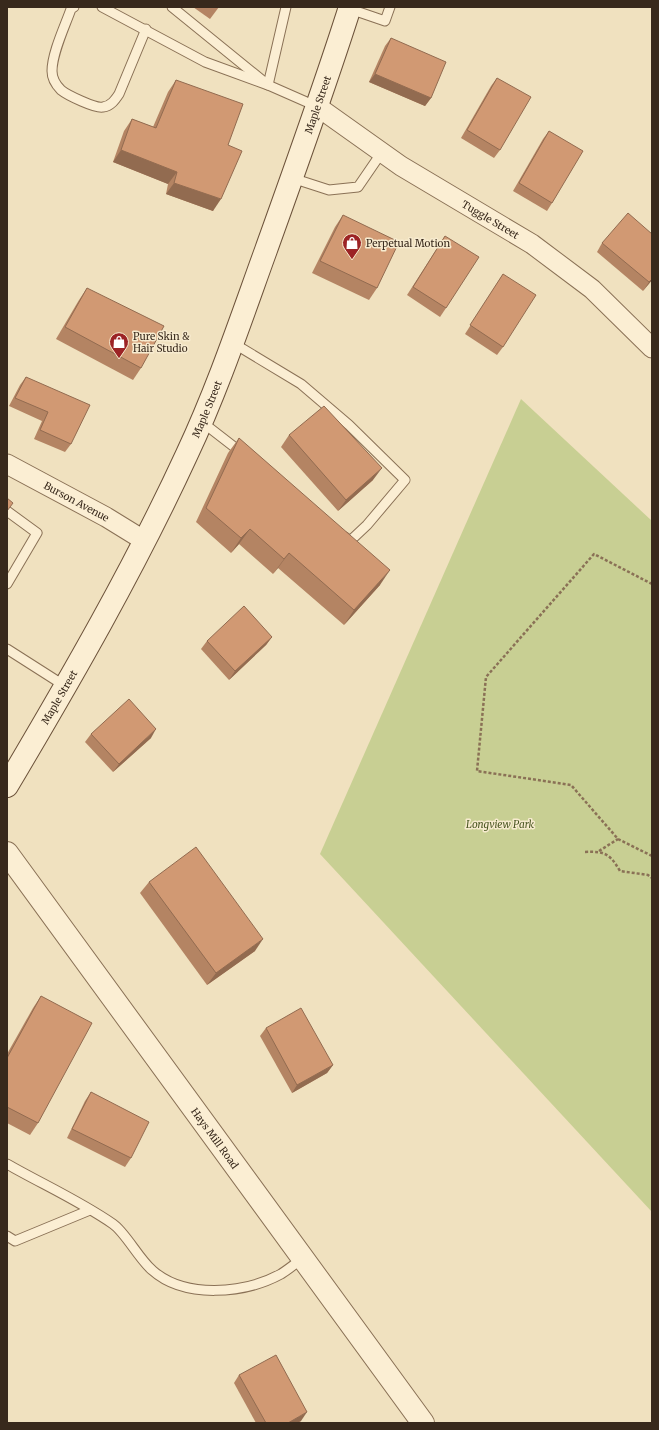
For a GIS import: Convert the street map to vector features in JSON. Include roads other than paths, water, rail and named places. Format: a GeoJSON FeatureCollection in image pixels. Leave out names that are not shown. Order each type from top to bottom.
{"type":"FeatureCollection","features":[{"type":"Feature","properties":{"kind":"main road","name":"Maple Street"},"geometry":{"type":"LineString","coordinates":[[7,786],[67,686],[145,541],[201,421],[233,343],[318,107],[350,8]]}},
{"type":"Feature","properties":{"kind":"main road","name":"Hays Mill Road"},"geometry":{"type":"LineString","coordinates":[[7,853],[423,1423]]}},
{"type":"Feature","properties":{"kind":"street","name":"Tuggle Street"},"geometry":{"type":"LineString","coordinates":[[318,107],[401,166],[532,244],[592,289],[652,348]]}},
{"type":"Feature","properties":{"kind":"street","name":"Burson Avenue"},"geometry":{"type":"LineString","coordinates":[[7,464],[106,517],[145,541]]}},
{"type":"Feature","properties":{"kind":"lane"},"geometry":{"type":"LineString","coordinates":[[74,7],[71,9],[53,60],[52,72],[55,83],[62,91],[94,106],[103,108],[113,103],[120,94],[146,29]]}},
{"type":"Feature","properties":{"kind":"lane"},"geometry":{"type":"LineString","coordinates":[[102,7],[146,29],[205,62],[268,85],[318,107]]}},
{"type":"Feature","properties":{"kind":"lane"},"geometry":{"type":"LineString","coordinates":[[172,7],[268,85]]}},
{"type":"Feature","properties":{"kind":"lane"},"geometry":{"type":"LineString","coordinates":[[268,85],[286,7]]}},
{"type":"Feature","properties":{"kind":"lane"},"geometry":{"type":"LineString","coordinates":[[350,8],[385,21],[390,7]]}},
{"type":"Feature","properties":{"kind":"lane"},"geometry":{"type":"LineString","coordinates":[[292,178],[329,190],[358,187],[382,152]]}},
{"type":"Feature","properties":{"kind":"lane"},"geometry":{"type":"LineString","coordinates":[[233,343],[301,384],[349,425],[405,480],[367,525],[350,542],[339,533]]}},
{"type":"Feature","properties":{"kind":"lane"},"geometry":{"type":"LineString","coordinates":[[201,421],[252,461]]}},
{"type":"Feature","properties":{"kind":"lane"},"geometry":{"type":"LineString","coordinates":[[7,511],[37,533],[7,584]]}},
{"type":"Feature","properties":{"kind":"lane"},"geometry":{"type":"LineString","coordinates":[[7,648],[67,686]]}},
{"type":"Feature","properties":{"kind":"lane"},"geometry":{"type":"LineString","coordinates":[[7,1164],[114,1225],[152,1270],[175,1285],[197,1290],[222,1290],[250,1286],[280,1274],[303,1258]]}},
{"type":"Feature","properties":{"kind":"lane"},"geometry":{"type":"LineString","coordinates":[[7,1236],[15,1241],[90,1210]]}},
{"type":"Feature","properties":{"kind":"place","name":"Perpetual Motion"},"geometry":{"type":"Point","coordinates":[352,260]}},
{"type":"Feature","properties":{"kind":"place","name":"Pure Skin & Hair Studio"},"geometry":{"type":"Point","coordinates":[119,359]}},
{"type":"Feature","properties":{"kind":"park label","name":"Longview Park"},"geometry":{"type":"Point","coordinates":[500,824]}}]}
